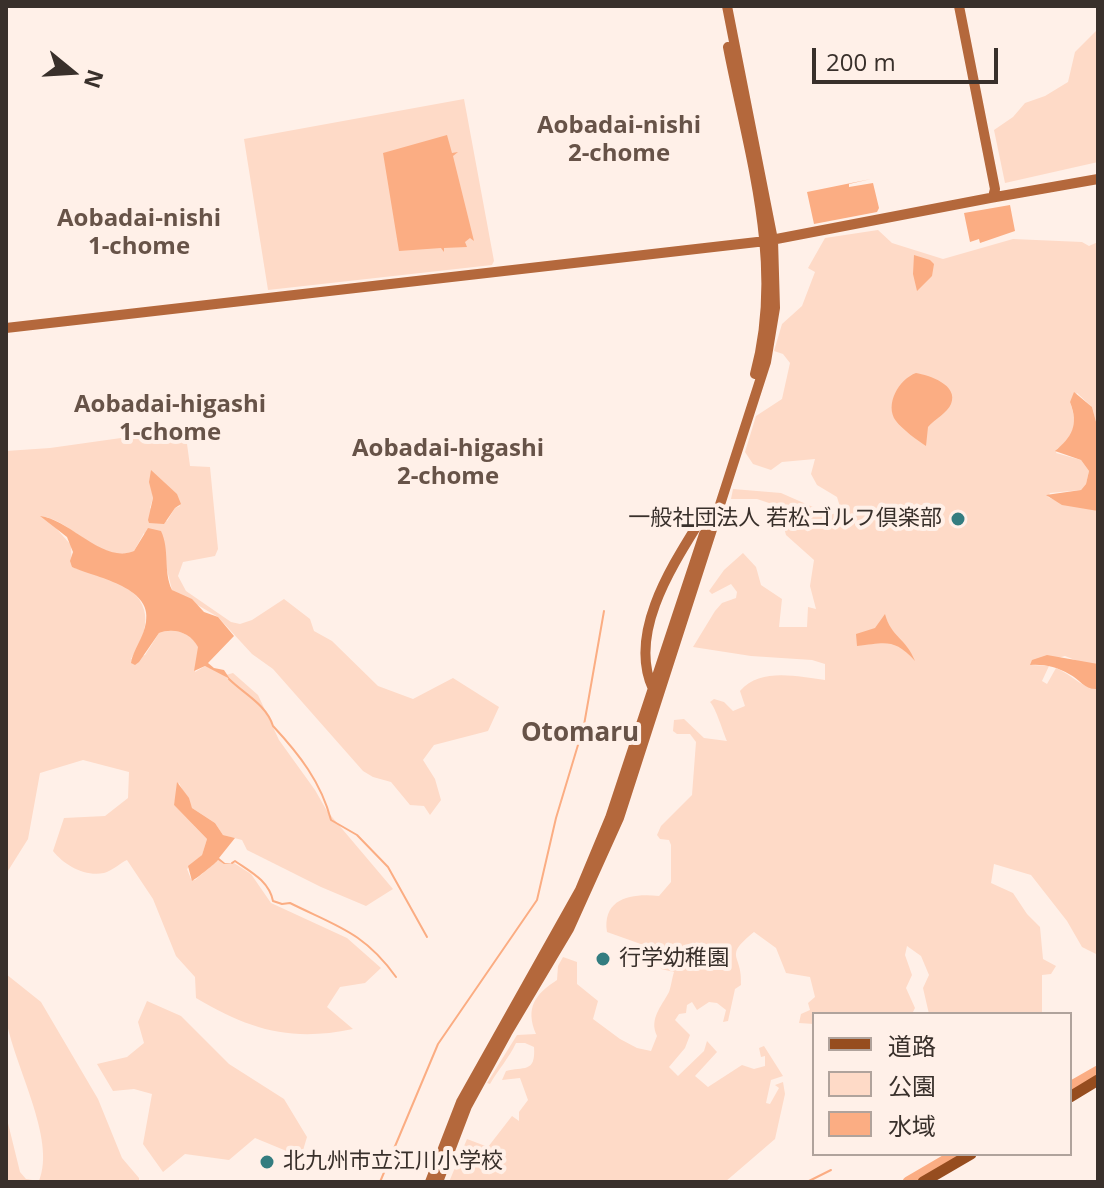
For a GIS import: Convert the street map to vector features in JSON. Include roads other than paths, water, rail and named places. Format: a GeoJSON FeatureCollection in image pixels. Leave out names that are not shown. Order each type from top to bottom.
{"type":"FeatureCollection","features":[{"type":"Feature","properties":{"kind":"main road"},"geometry":{"type":"LineString","coordinates":[[1072,1096],[1098,1080]]}},
{"type":"Feature","properties":{"kind":"main road"},"geometry":{"type":"LineString","coordinates":[[923,1182],[968,1156]]}},
{"type":"Feature","properties":{"kind":"street"},"geometry":{"type":"LineString","coordinates":[[430,1182],[446,1135],[467,1089],[580,890],[610,818],[709,522],[760,356],[767,304],[770,240],[720,6]]}},
{"type":"Feature","properties":{"kind":"street"},"geometry":{"type":"LineString","coordinates":[[438,1182],[467,1106],[569,929],[619,818],[766,362],[775,308],[770,240],[727,6]]}},
{"type":"Feature","properties":{"kind":"street"},"geometry":{"type":"LineString","coordinates":[[959,6],[995,189],[990,198]]}},
{"type":"Feature","properties":{"kind":"street"},"geometry":{"type":"LineString","coordinates":[[6,328],[770,240],[1098,179]]}},
{"type":"Feature","properties":{"kind":"street"},"geometry":{"type":"LineString","coordinates":[[653,689],[648,679],[646,658],[650,620],[676,560],[698,524],[709,522]]}},
{"type":"Feature","properties":{"kind":"water"},"geometry":{"type":"Polygon","coordinates":[[[447,135],[452,153],[458,152],[453,156],[474,241],[470,238],[465,242],[467,247],[444,248],[444,252],[441,248],[399,251],[383,153],[447,135]]]}},
{"type":"Feature","properties":{"kind":"water"},"geometry":{"type":"Polygon","coordinates":[[[871,179],[849,184],[849,187],[873,183],[879,208],[877,212],[814,224],[807,192],[871,179]]]}},
{"type":"Feature","properties":{"kind":"water"},"geometry":{"type":"Polygon","coordinates":[[[1010,205],[1015,231],[980,243],[979,239],[970,242],[964,213],[1010,205]]]}},
{"type":"Feature","properties":{"kind":"water"},"geometry":{"type":"Polygon","coordinates":[[[914,255],[934,264],[932,276],[917,291],[913,274],[914,255]]]}},
{"type":"Feature","properties":{"kind":"water"},"geometry":{"type":"Polygon","coordinates":[[[916,373],[947,386],[952,397],[947,410],[928,427],[926,446],[896,421],[892,408],[899,387],[916,373]]]}},
{"type":"Feature","properties":{"kind":"water"},"geometry":{"type":"Polygon","coordinates":[[[1074,392],[1092,407],[1098,429],[1098,511],[1062,505],[1046,495],[1081,490],[1086,484],[1089,471],[1081,460],[1055,451],[1066,441],[1074,424],[1070,402],[1074,392]]]}},
{"type":"Feature","properties":{"kind":"water"},"geometry":{"type":"Polygon","coordinates":[[[151,470],[177,494],[181,504],[164,524],[149,523],[148,520],[153,498],[149,482],[151,470]]]}},
{"type":"Feature","properties":{"kind":"water"},"geometry":{"type":"Polygon","coordinates":[[[40,516],[52,519],[111,552],[134,551],[148,528],[161,531],[172,590],[192,599],[204,612],[218,617],[234,636],[208,663],[224,670],[230,679],[205,666],[194,671],[198,647],[187,635],[176,631],[159,633],[139,662],[135,665],[131,663],[146,622],[146,610],[140,600],[120,585],[72,567],[73,552],[67,537],[40,516]]]}},
{"type":"Feature","properties":{"kind":"water"},"geometry":{"type":"Polygon","coordinates":[[[885,614],[891,628],[915,661],[895,645],[857,646],[856,634],[875,628],[885,614]]]}},
{"type":"Feature","properties":{"kind":"water"},"geometry":{"type":"Polygon","coordinates":[[[1047,655],[1098,664],[1098,689],[1086,686],[1055,668],[1030,665],[1032,660],[1047,655]]]}},
{"type":"Feature","properties":{"kind":"water"},"geometry":{"type":"Polygon","coordinates":[[[177,782],[192,808],[215,823],[223,835],[235,838],[219,858],[225,863],[234,863],[224,864],[218,860],[192,881],[188,866],[202,855],[207,839],[174,805],[177,782]]]}},
{"type":"Feature","properties":{"kind":"waterway"},"geometry":{"type":"LineString","coordinates":[[380,1182],[438,1044],[537,900],[556,818],[584,725],[604,611]]}},
{"type":"Feature","properties":{"kind":"waterway"},"geometry":{"type":"LineString","coordinates":[[229,679],[260,705],[300,758],[315,781],[331,820],[357,835],[388,867],[427,937]]}},
{"type":"Feature","properties":{"kind":"waterway"},"geometry":{"type":"LineString","coordinates":[[232,863],[235,861],[258,878],[268,888],[273,901],[290,903],[361,940],[396,977]]}},
{"type":"Feature","properties":{"kind":"waterway"},"geometry":{"type":"LineString","coordinates":[[1072,1086],[1098,1071]]}},
{"type":"Feature","properties":{"kind":"waterway"},"geometry":{"type":"LineString","coordinates":[[908,1182],[953,1156]]}},
{"type":"Feature","properties":{"kind":"waterway"},"geometry":{"type":"LineString","coordinates":[[807,1182],[831,1170]]}},
{"type":"Feature","properties":{"kind":"place","name":"一般社団法人 若松ゴルフ倶楽部"},"geometry":{"type":"Point","coordinates":[958,519]}},
{"type":"Feature","properties":{"kind":"place","name":"行学幼稚園"},"geometry":{"type":"Point","coordinates":[603,959]}},
{"type":"Feature","properties":{"kind":"place","name":"北九州市立江川小学校"},"geometry":{"type":"Point","coordinates":[267,1162]}},
{"type":"Feature","properties":{"kind":"district","name":"Aobadai-nishi 2-chome"},"geometry":{"type":"Point","coordinates":[619,140]}},
{"type":"Feature","properties":{"kind":"district","name":"Aobadai-nishi 1-chome"},"geometry":{"type":"Point","coordinates":[139,233]}},
{"type":"Feature","properties":{"kind":"district","name":"Aobadai-higashi 1-chome"},"geometry":{"type":"Point","coordinates":[170,419]}},
{"type":"Feature","properties":{"kind":"district","name":"Aobadai-higashi 2-chome"},"geometry":{"type":"Point","coordinates":[448,463]}},
{"type":"Feature","properties":{"kind":"district","name":"Otomaru"},"geometry":{"type":"Point","coordinates":[580,734]}}]}
